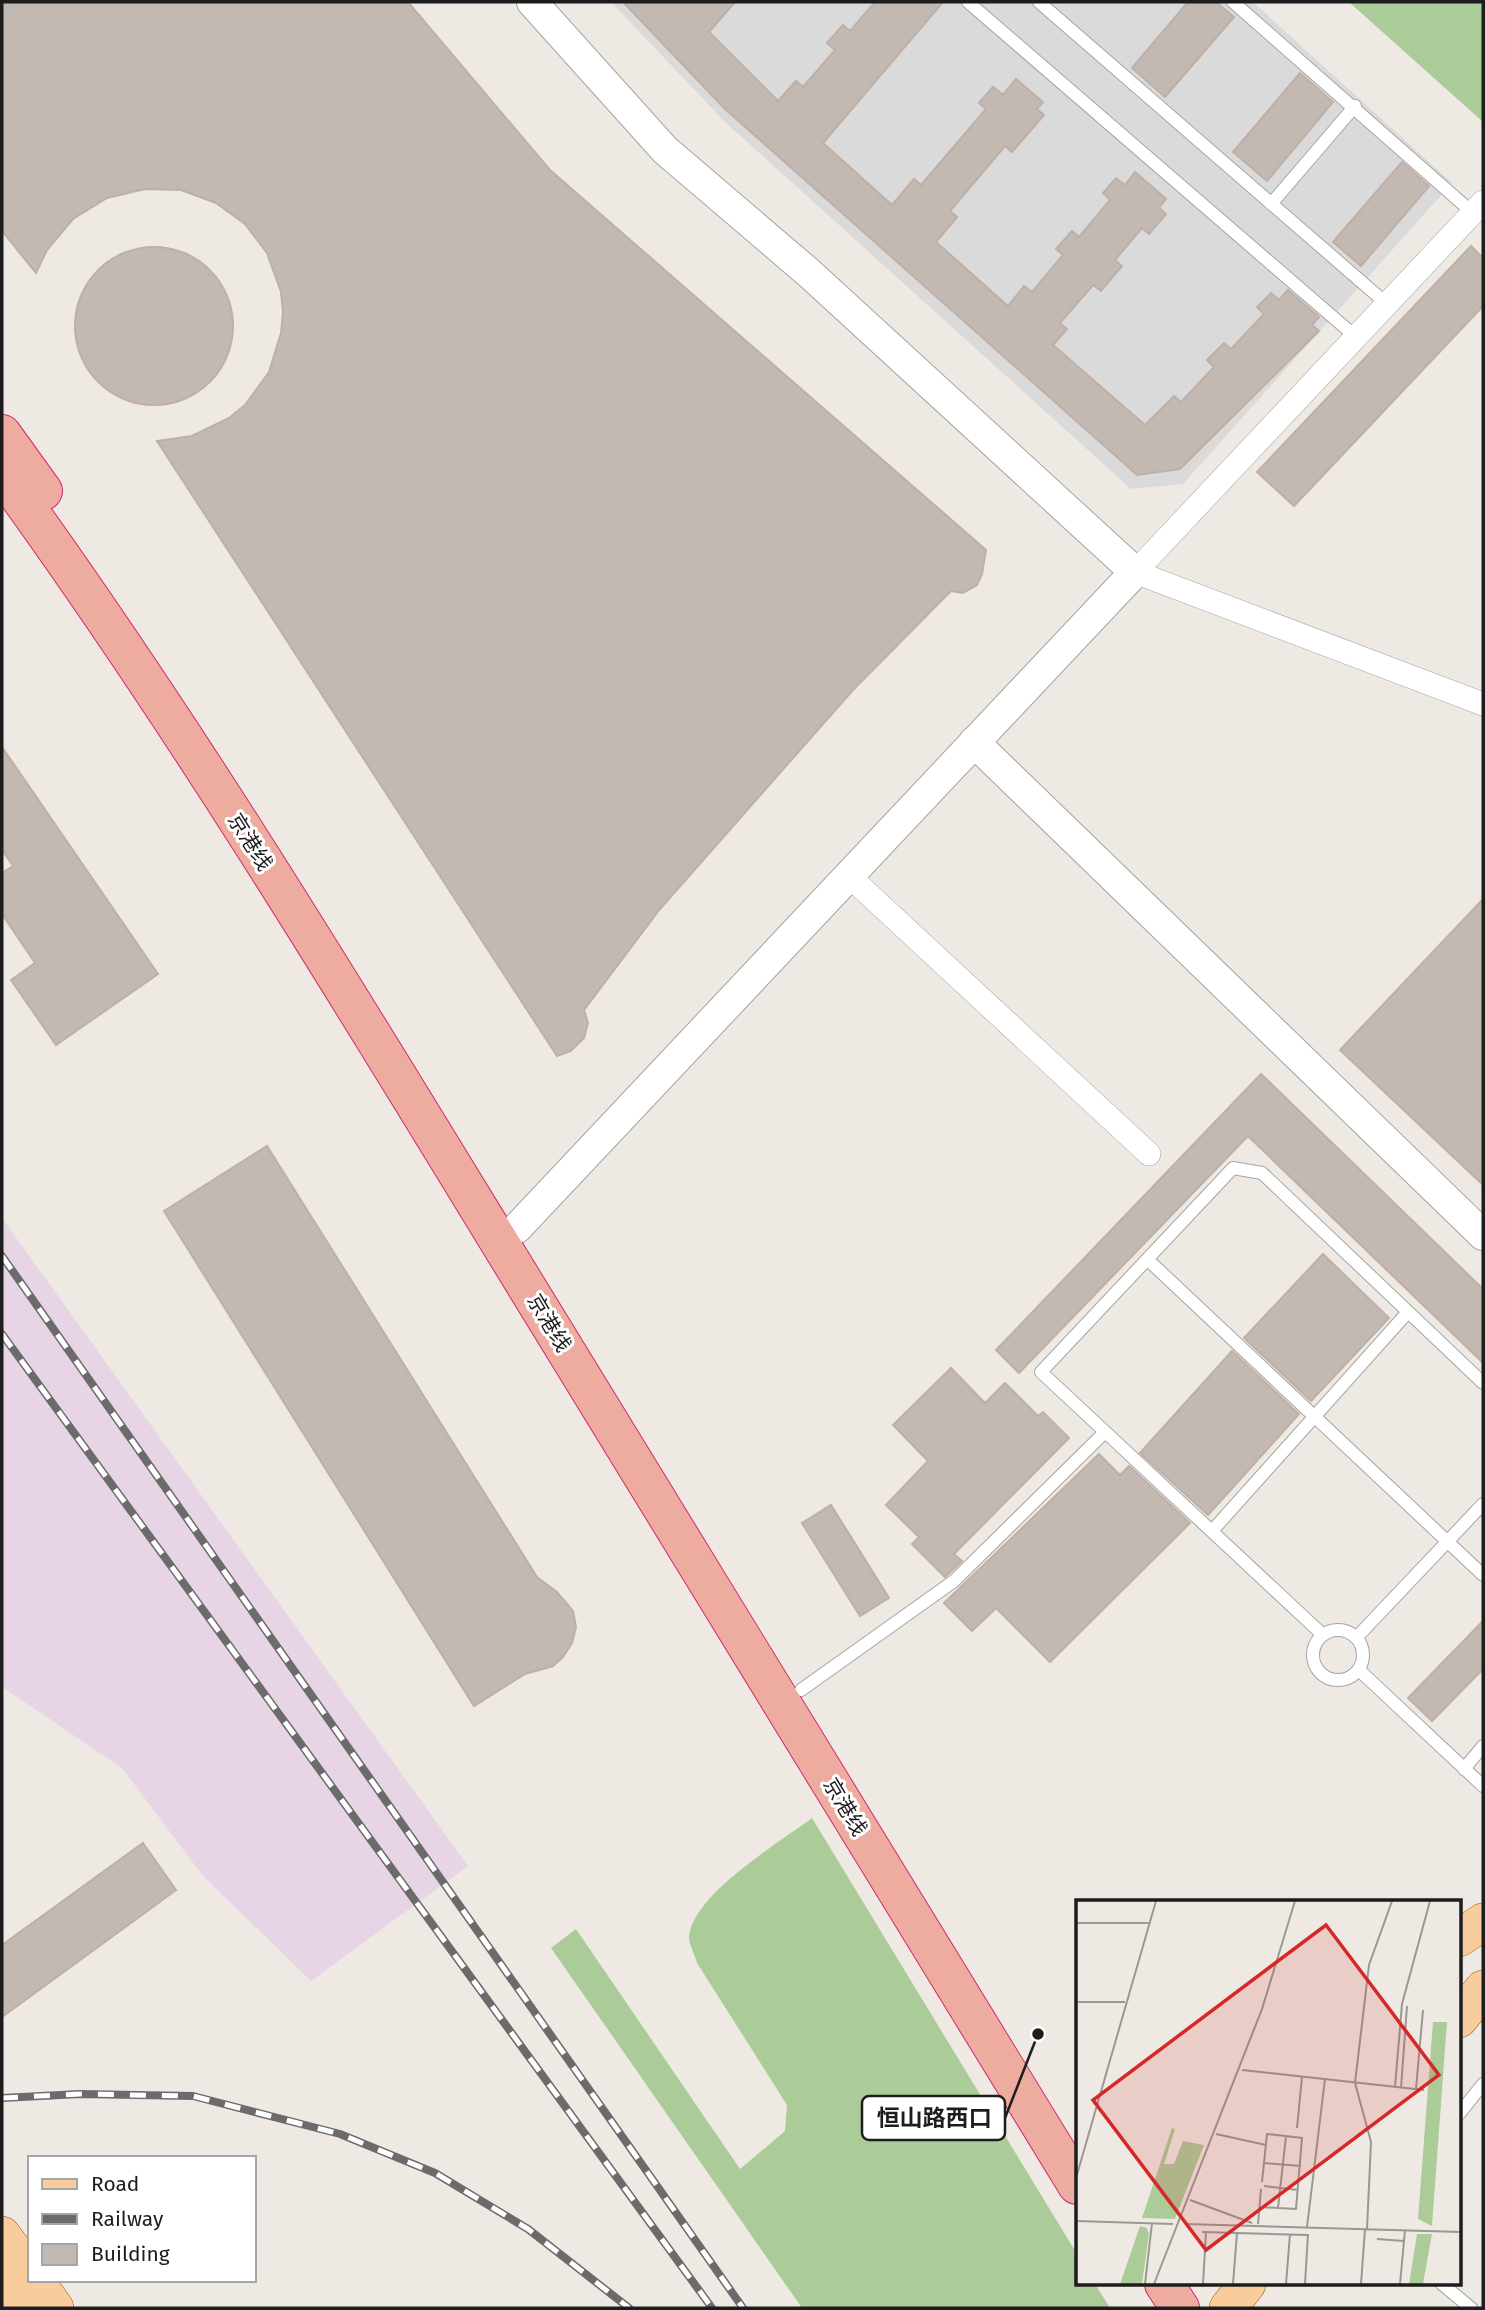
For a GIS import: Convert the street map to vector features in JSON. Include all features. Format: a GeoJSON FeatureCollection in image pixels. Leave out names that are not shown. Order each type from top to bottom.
{"type":"FeatureCollection","features":[{"type":"Feature","properties":{"kind":"highway","name":"京港线"},"geometry":{"type":"LineString","coordinates":[[2,434],[113,591],[245,790],[1076,2139]]}},
{"type":"Feature","properties":{"kind":"highway","name":"京港线"},"geometry":{"type":"LineString","coordinates":[[2,473],[94,604],[195,756],[349,999],[1076,2183]]}},
{"type":"Feature","properties":{"kind":"highway"},"geometry":{"type":"LineString","coordinates":[[1138,2286],[1153,2308]]}},
{"type":"Feature","properties":{"kind":"highway"},"geometry":{"type":"LineString","coordinates":[[1165,2286],[1180,2308]]}},
{"type":"Feature","properties":{"kind":"main road"},"geometry":{"type":"LineString","coordinates":[[1460,1937],[1483,1922]]}},
{"type":"Feature","properties":{"kind":"main road"},"geometry":{"type":"LineString","coordinates":[[1460,2019],[1483,1989]]}},
{"type":"Feature","properties":{"kind":"main road"},"geometry":{"type":"LineString","coordinates":[[2,2235],[28,2270]]}},
{"type":"Feature","properties":{"kind":"main road"},"geometry":{"type":"LineString","coordinates":[[2,2278],[23,2308]]}},
{"type":"Feature","properties":{"kind":"main road"},"geometry":{"type":"LineString","coordinates":[[36,2282],[55,2308]]}},
{"type":"Feature","properties":{"kind":"main road"},"geometry":{"type":"LineString","coordinates":[[1228,2308],[1245,2286]]}},
{"type":"Feature","properties":{"kind":"street"},"geometry":{"type":"LineString","coordinates":[[532,2],[665,149],[809,273],[1135,572],[1483,704]]}},
{"type":"Feature","properties":{"kind":"street"},"geometry":{"type":"LineString","coordinates":[[517,1228],[1478,207]]}},
{"type":"Feature","properties":{"kind":"street"},"geometry":{"type":"LineString","coordinates":[[974,742],[1483,1235]]}},
{"type":"Feature","properties":{"kind":"street"},"geometry":{"type":"LineString","coordinates":[[849,876],[1149,1154]]}},
{"type":"Feature","properties":{"kind":"lane"},"geometry":{"type":"LineString","coordinates":[[968,2],[1356,337]]}},
{"type":"Feature","properties":{"kind":"lane"},"geometry":{"type":"LineString","coordinates":[[1039,2],[1387,304]]}},
{"type":"Feature","properties":{"kind":"lane"},"geometry":{"type":"LineString","coordinates":[[1233,2],[1478,207]]}},
{"type":"Feature","properties":{"kind":"lane"},"geometry":{"type":"LineString","coordinates":[[1270,204],[1355,106]]}},
{"type":"Feature","properties":{"kind":"lane"},"geometry":{"type":"LineString","coordinates":[[1323,1635],[1041,1372],[1233,1167],[1262,1173],[1483,1383]]}},
{"type":"Feature","properties":{"kind":"lane"},"geometry":{"type":"LineString","coordinates":[[1147,1259],[1483,1575]]}},
{"type":"Feature","properties":{"kind":"lane"},"geometry":{"type":"LineString","coordinates":[[1212,1531],[1408,1312]]}},
{"type":"Feature","properties":{"kind":"lane"},"geometry":{"type":"LineString","coordinates":[[801,1690],[954,1581],[1105,1432]]}},
{"type":"Feature","properties":{"kind":"lane"},"geometry":{"type":"LineString","coordinates":[[1356,1638],[1483,1504]]}},
{"type":"Feature","properties":{"kind":"lane"},"geometry":{"type":"LineString","coordinates":[[1336,1630],[1345,1631],[1356,1638],[1363,1650],[1359,1670],[1340,1681],[1332,1681],[1317,1671],[1312,1654],[1314,1645],[1323,1635],[1336,1630]]}},
{"type":"Feature","properties":{"kind":"lane"},"geometry":{"type":"LineString","coordinates":[[1359,1670],[1483,1786]]}},
{"type":"Feature","properties":{"kind":"lane"},"geometry":{"type":"LineString","coordinates":[[1464,1769],[1483,1746]]}},
{"type":"Feature","properties":{"kind":"lane"},"geometry":{"type":"LineString","coordinates":[[1460,2113],[1483,2084]]}},
{"type":"Feature","properties":{"kind":"lane"},"geometry":{"type":"LineString","coordinates":[[1444,2286],[1471,2308]]}},
{"type":"Feature","properties":{"kind":"shaded area"},"geometry":{"type":"Polygon","coordinates":[[[611,2],[1253,2],[1452,183],[1183,484],[1131,489],[725,122],[611,2]]]}},
{"type":"Feature","properties":{"kind":"shaded area"},"geometry":{"type":"Polygon","coordinates":[[[2,1218],[468,1866],[311,1981],[203,1876],[122,1768],[2,1687],[2,1218]]]}},
{"type":"Feature","properties":{"kind":"green space"},"geometry":{"type":"Polygon","coordinates":[[[1349,2],[1483,2],[1483,122],[1349,2]]]}},
{"type":"Feature","properties":{"kind":"green space"},"geometry":{"type":"Polygon","coordinates":[[[812,1818],[1076,2252],[1076,2286],[1096,2286],[1110,2308],[802,2308],[551,1948],[576,1929],[740,2169],[785,2131],[787,2105],[697,1963],[689,1937],[694,1921],[705,1904],[760,1855],[812,1818]]]}},
{"type":"Feature","properties":{"kind":"building"},"geometry":{"type":"Polygon","coordinates":[[[2,2],[408,2],[550,170],[986,550],[982,574],[977,585],[963,593],[951,591],[853,690],[660,909],[584,1010],[588,1023],[584,1038],[571,1051],[557,1056],[157,441],[192,436],[229,418],[245,405],[269,372],[281,333],[283,312],[281,292],[267,253],[245,224],[216,203],[181,190],[145,189],[107,198],[73,219],[47,250],[36,273],[2,231],[2,2]]]}},
{"type":"Feature","properties":{"kind":"building"},"geometry":{"type":"Polygon","coordinates":[[[623,2],[735,2],[709,32],[778,101],[796,81],[803,87],[835,50],[827,43],[843,25],[850,31],[875,2],[943,2],[823,143],[892,205],[914,179],[921,185],[986,109],[979,103],[993,87],[1003,95],[1016,79],[1043,102],[1037,109],[1044,115],[1012,152],[1005,146],[950,211],[957,217],[936,242],[1008,306],[1024,286],[1032,292],[1063,255],[1056,249],[1072,231],[1079,237],[1110,200],[1103,193],[1116,178],[1125,185],[1135,172],[1166,199],[1159,208],[1166,214],[1149,234],[1142,228],[1115,260],[1122,266],[1101,291],[1093,285],[1060,323],[1067,329],[1053,345],[1145,425],[1174,396],[1181,402],[1214,367],[1207,360],[1224,343],[1231,349],[1264,314],[1257,307],[1271,293],[1279,300],[1288,290],[1319,317],[1312,325],[1319,331],[1180,469],[1137,475],[725,109],[623,2]]]}},
{"type":"Feature","properties":{"kind":"building"},"geometry":{"type":"Polygon","coordinates":[[[1188,2],[1216,2],[1234,17],[1165,97],[1132,68],[1188,2]]]}},
{"type":"Feature","properties":{"kind":"building"},"geometry":{"type":"Polygon","coordinates":[[[1300,73],[1333,102],[1267,181],[1233,152],[1300,73]]]}},
{"type":"Feature","properties":{"kind":"building"},"geometry":{"type":"Polygon","coordinates":[[[1402,162],[1429,186],[1361,266],[1333,242],[1402,162]]]}},
{"type":"Feature","properties":{"kind":"building"},"geometry":{"type":"Polygon","coordinates":[[[1471,246],[1483,258],[1483,306],[1294,506],[1257,472],[1471,246]]]}},
{"type":"Feature","properties":{"kind":"building"},"geometry":{"type":"Polygon","coordinates":[[[154,247],[184,253],[210,270],[227,296],[233,326],[227,356],[210,382],[184,399],[154,405],[124,399],[98,382],[81,356],[75,326],[81,296],[98,270],[124,253],[154,247]]]}},
{"type":"Feature","properties":{"kind":"building"},"geometry":{"type":"Polygon","coordinates":[[[2,747],[158,974],[56,1045],[11,980],[35,963],[2,914],[2,873],[13,866],[2,850],[2,747]]]}},
{"type":"Feature","properties":{"kind":"building"},"geometry":{"type":"Polygon","coordinates":[[[1483,899],[1483,1185],[1340,1050],[1483,899]]]}},
{"type":"Feature","properties":{"kind":"building"},"geometry":{"type":"Polygon","coordinates":[[[1261,1074],[1483,1289],[1483,1363],[1248,1136],[1019,1373],[996,1350],[1261,1074]]]}},
{"type":"Feature","properties":{"kind":"building"},"geometry":{"type":"Polygon","coordinates":[[[267,1146],[537,1577],[557,1592],[573,1611],[576,1627],[572,1643],[563,1657],[553,1666],[525,1674],[474,1706],[164,1211],[267,1146]]]}},
{"type":"Feature","properties":{"kind":"building"},"geometry":{"type":"Polygon","coordinates":[[[1323,1254],[1389,1318],[1311,1401],[1244,1338],[1323,1254]]]}},
{"type":"Feature","properties":{"kind":"building"},"geometry":{"type":"Polygon","coordinates":[[[1232,1351],[1299,1414],[1208,1515],[1140,1453],[1232,1351]]]}},
{"type":"Feature","properties":{"kind":"building"},"geometry":{"type":"Polygon","coordinates":[[[951,1368],[985,1403],[1005,1383],[1038,1416],[1043,1412],[1069,1438],[954,1554],[962,1561],[945,1577],[912,1544],[919,1537],[886,1505],[928,1461],[893,1425],[951,1368]]]}},
{"type":"Feature","properties":{"kind":"building"},"geometry":{"type":"Polygon","coordinates":[[[1099,1454],[1120,1475],[1129,1466],[1190,1523],[1050,1662],[996,1608],[972,1631],[944,1603],[1099,1454]]]}},
{"type":"Feature","properties":{"kind":"building"},"geometry":{"type":"Polygon","coordinates":[[[831,1505],[889,1598],[860,1616],[802,1523],[831,1505]]]}},
{"type":"Feature","properties":{"kind":"building"},"geometry":{"type":"Polygon","coordinates":[[[1483,1621],[1483,1669],[1432,1721],[1408,1698],[1483,1621]]]}},
{"type":"Feature","properties":{"kind":"building"},"geometry":{"type":"Polygon","coordinates":[[[143,1843],[176,1890],[2,2017],[2,1945],[143,1843]]]}},
{"type":"Feature","properties":{"kind":"railway"},"geometry":{"type":"LineString","coordinates":[[2,1256],[743,2308]]}},
{"type":"Feature","properties":{"kind":"railway"},"geometry":{"type":"LineString","coordinates":[[2,1334],[712,2308]]}},
{"type":"Feature","properties":{"kind":"railway"},"geometry":{"type":"LineString","coordinates":[[2,2098],[80,2094],[193,2096],[340,2134],[435,2173],[528,2229],[629,2308]]}},
{"type":"Feature","properties":{"kind":"place","name":"恒山路西口"},"geometry":{"type":"Point","coordinates":[1038,2034]}}]}
